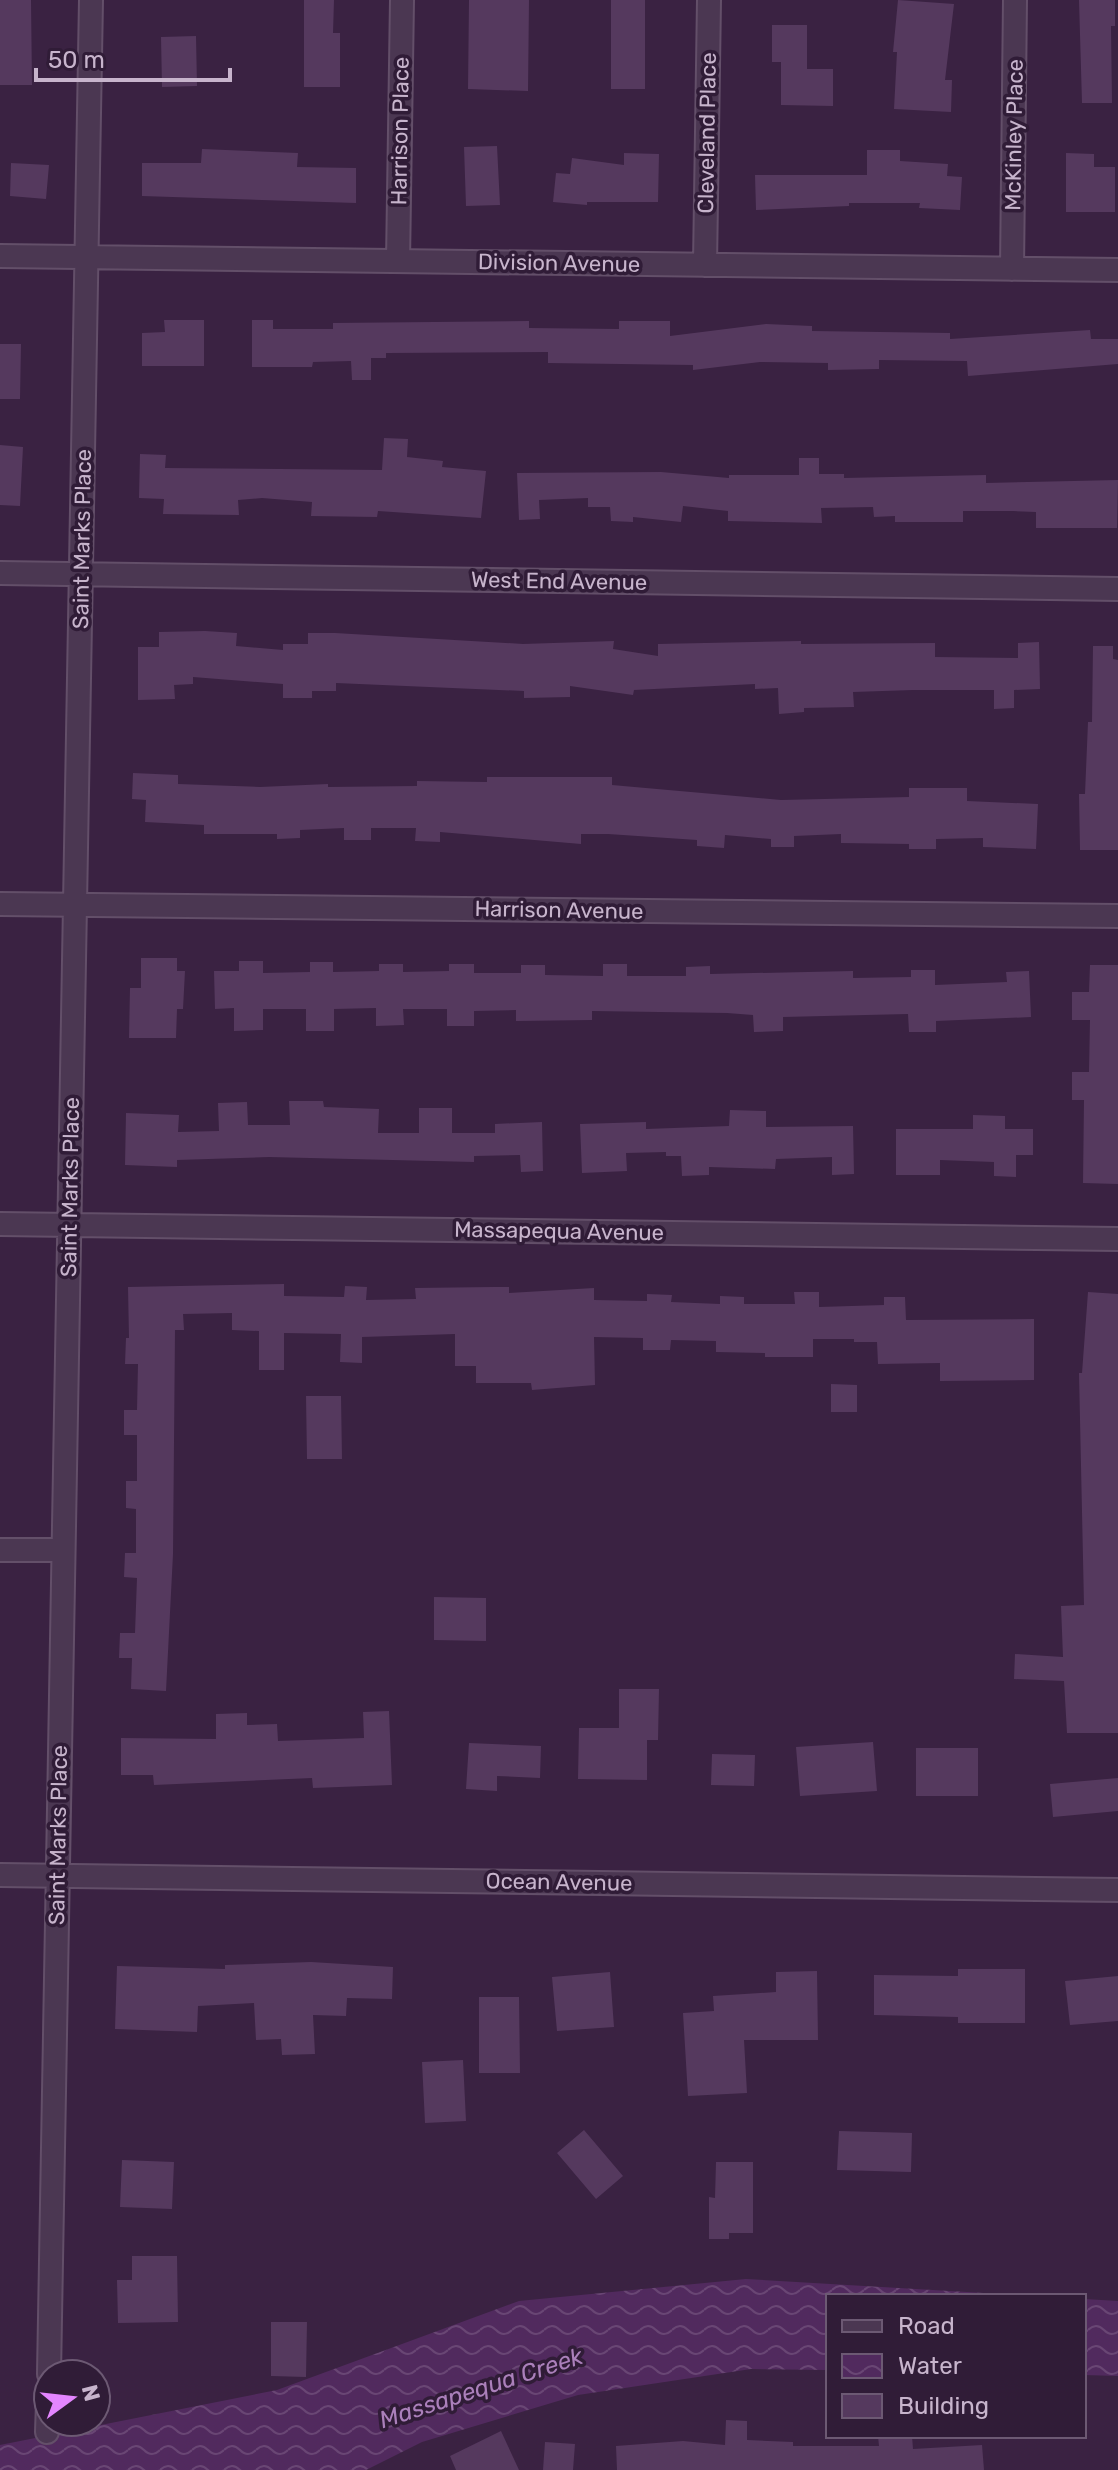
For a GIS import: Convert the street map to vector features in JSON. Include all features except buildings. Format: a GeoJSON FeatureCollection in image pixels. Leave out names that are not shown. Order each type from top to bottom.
{"type":"FeatureCollection","features":[{"type":"Feature","properties":{"kind":"street","name":"Saint Marks Place"},"geometry":{"type":"LineString","coordinates":[[49,2358],[91,0]]}},
{"type":"Feature","properties":{"kind":"street","name":"Harrison Place"},"geometry":{"type":"LineString","coordinates":[[398,261],[402,0]]}},
{"type":"Feature","properties":{"kind":"street","name":"Cleveland Place"},"geometry":{"type":"LineString","coordinates":[[705,265],[709,0]]}},
{"type":"Feature","properties":{"kind":"street","name":"McKinley Place"},"geometry":{"type":"LineString","coordinates":[[1012,269],[1015,0]]}},
{"type":"Feature","properties":{"kind":"street","name":"Division Avenue"},"geometry":{"type":"LineString","coordinates":[[0,256],[1118,270]]}},
{"type":"Feature","properties":{"kind":"street","name":"West End Avenue"},"geometry":{"type":"LineString","coordinates":[[0,573],[1118,589]]}},
{"type":"Feature","properties":{"kind":"street","name":"Harrison Avenue"},"geometry":{"type":"LineString","coordinates":[[0,904],[1118,916]]}},
{"type":"Feature","properties":{"kind":"street","name":"Massapequa Avenue"},"geometry":{"type":"LineString","coordinates":[[0,1224],[1118,1239]]}},
{"type":"Feature","properties":{"kind":"street"},"geometry":{"type":"LineString","coordinates":[[0,1550],[63,1550]]}},
{"type":"Feature","properties":{"kind":"street","name":"Ocean Avenue"},"geometry":{"type":"LineString","coordinates":[[0,1875],[1118,1890]]}},
{"type":"Feature","properties":{"kind":"water","name":"Massapequa Creek"},"geometry":{"type":"Polygon","coordinates":[[[746,2279],[1000,2294],[826,2294],[826,2370],[751,2369],[578,2395],[422,2442],[366,2470],[0,2470],[0,2445],[35,2438],[112,2438],[112,2423],[277,2390],[519,2301],[746,2279]]]}},
{"type":"Feature","properties":{"kind":"water"},"geometry":{"type":"Polygon","coordinates":[[[1086,2299],[1118,2301],[1118,2376],[1086,2375],[1086,2299]]]}}]}
